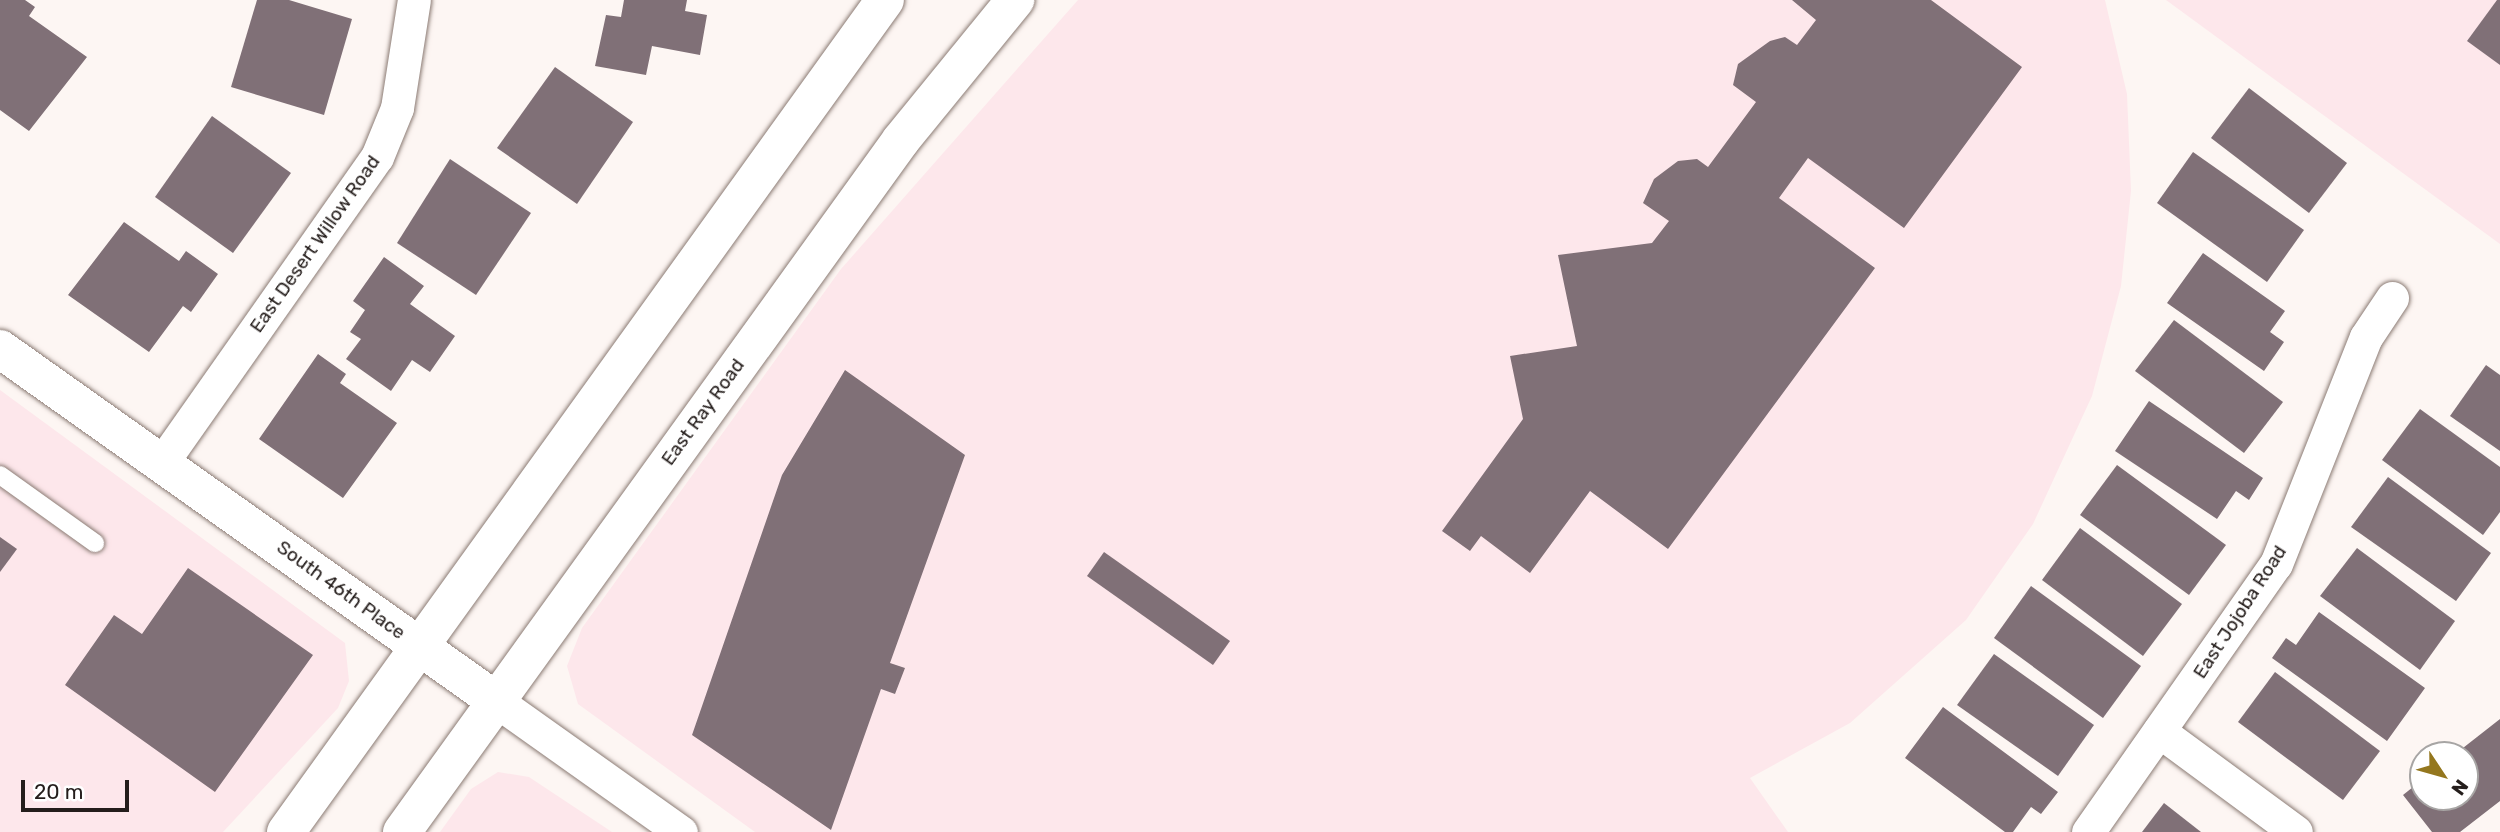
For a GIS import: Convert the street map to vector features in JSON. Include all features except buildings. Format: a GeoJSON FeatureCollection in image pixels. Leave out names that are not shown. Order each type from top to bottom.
{"type":"FeatureCollection","features":[{"type":"Feature","properties":{"kind":"main road"},"geometry":{"type":"LineString","coordinates":[[286,832],[418,645],[885,0]]}},
{"type":"Feature","properties":{"kind":"main road","name":"East Ray Road"},"geometry":{"type":"LineString","coordinates":[[402,832],[495,699],[901,140],[1015,0]]}},
{"type":"Feature","properties":{"kind":"main road","name":"South 46th Place"},"geometry":{"type":"LineString","coordinates":[[0,349],[495,699]]}},
{"type":"Feature","properties":{"kind":"street","name":"East Desert Willow Road"},"geometry":{"type":"LineString","coordinates":[[161,464],[377,157],[397,108],[414,0]]}},
{"type":"Feature","properties":{"kind":"street","name":"East Jojoba Road"},"geometry":{"type":"LineString","coordinates":[[2088,832],[2276,564],[2366,337],[2392,298]]}},
{"type":"Feature","properties":{"kind":"street","name":"South 46th Place"},"geometry":{"type":"LineString","coordinates":[[495,699],[681,832]]}},
{"type":"Feature","properties":{"kind":"street"},"geometry":{"type":"LineString","coordinates":[[2159,731],[2296,832]]}},
{"type":"Feature","properties":{"kind":"lane"},"geometry":{"type":"LineString","coordinates":[[0,475],[95,543]]}},
{"type":"Feature","properties":{"kind":"shaded area"},"geometry":{"type":"Polygon","coordinates":[[[1078,0],[2105,0],[2127,94],[2131,191],[2121,286],[2092,396],[2033,524],[1966,620],[1850,723],[1750,778],[1788,832],[755,832],[578,704],[567,666],[582,628],[841,269],[1078,0]]]}},
{"type":"Feature","properties":{"kind":"shaded area"},"geometry":{"type":"Polygon","coordinates":[[[2166,0],[2500,0],[2500,244],[2166,0]]]}},
{"type":"Feature","properties":{"kind":"shaded area"},"geometry":{"type":"Polygon","coordinates":[[[0,390],[345,643],[349,681],[338,708],[223,832],[0,832],[0,390]]]}},
{"type":"Feature","properties":{"kind":"shaded area"},"geometry":{"type":"Polygon","coordinates":[[[498,772],[529,777],[612,832],[440,832],[471,789],[498,772]]]}}]}
